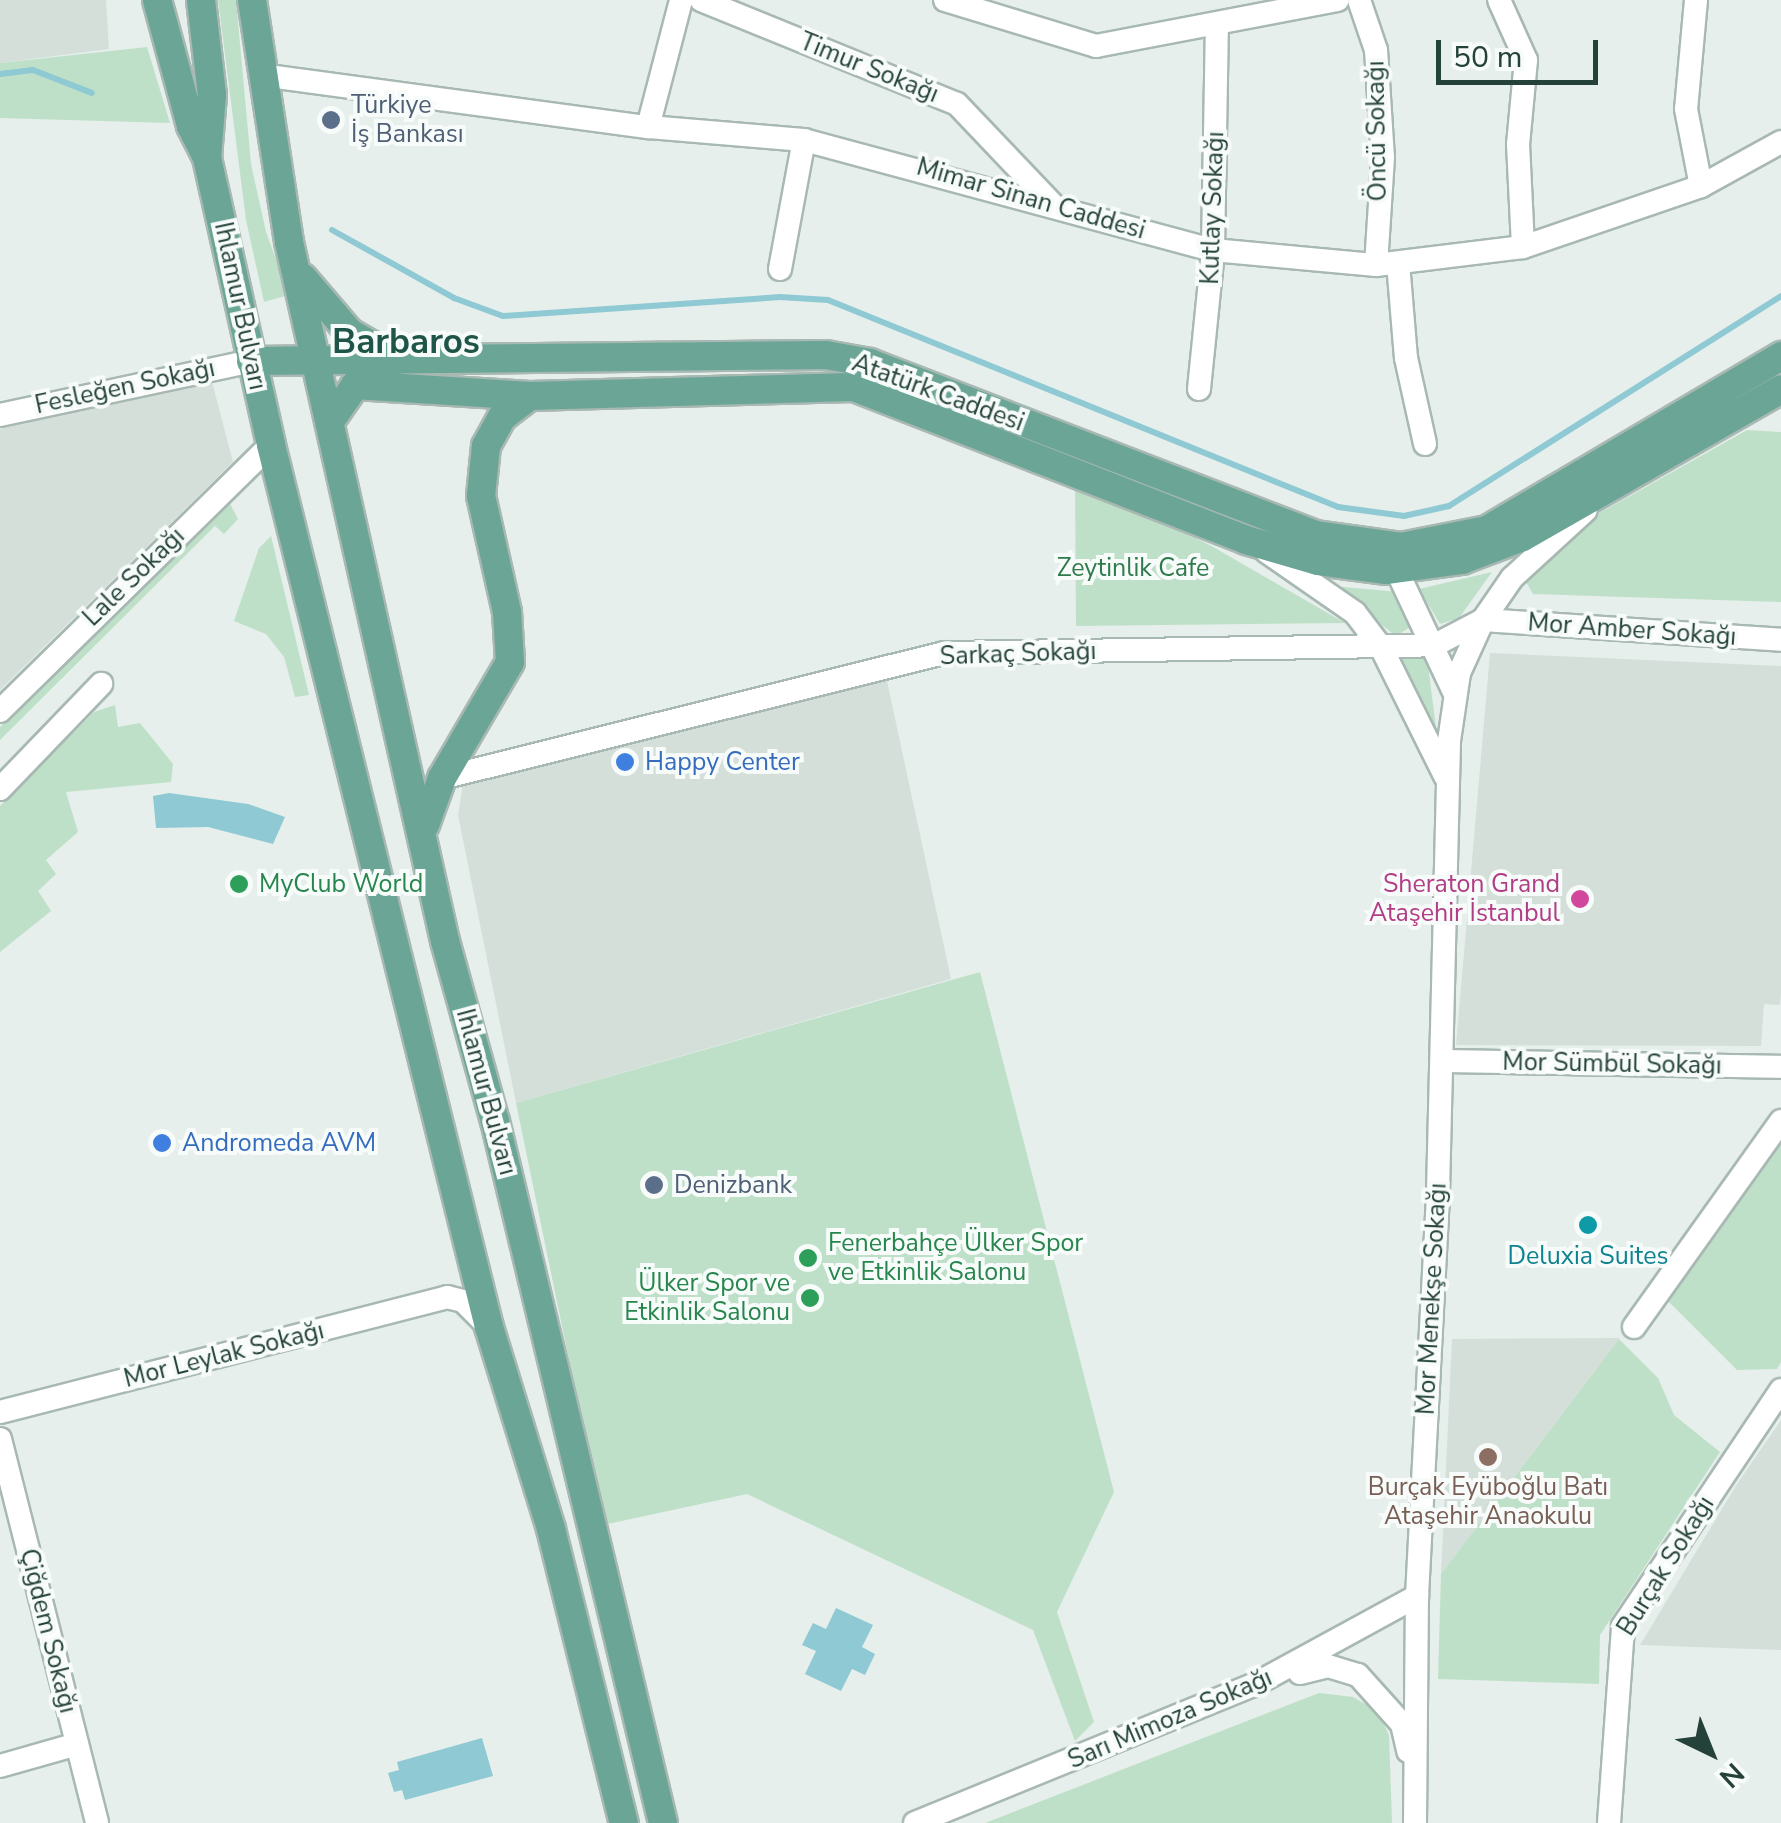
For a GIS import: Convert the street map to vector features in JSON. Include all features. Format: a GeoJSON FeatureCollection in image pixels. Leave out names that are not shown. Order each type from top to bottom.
{"type":"FeatureCollection","features":[{"type":"Feature","properties":{"kind":"main road","name":"Ihlamur Bulvarı"},"geometry":{"type":"LineString","coordinates":[[157,0],[191,126],[207,158],[270,445],[489,1327],[550,1529],[624,1823]]}},
{"type":"Feature","properties":{"kind":"main road","name":"Ihlamur Bulvarı"},"geometry":{"type":"LineString","coordinates":[[202,0],[212,95],[207,158]]}},
{"type":"Feature","properties":{"kind":"main road"},"geometry":{"type":"LineString","coordinates":[[252,0],[296,268],[316,360],[355,385],[333,417]]}},
{"type":"Feature","properties":{"kind":"main road"},"geometry":{"type":"LineString","coordinates":[[262,75],[269,0]]}},
{"type":"Feature","properties":{"kind":"main road"},"geometry":{"type":"LineString","coordinates":[[296,268],[350,333],[399,361]]}},
{"type":"Feature","properties":{"kind":"main road","name":"Atatürk Caddesi"},"geometry":{"type":"LineString","coordinates":[[251,362],[826,355],[855,360],[1316,535],[1390,558],[1487,530],[1781,356]]}},
{"type":"Feature","properties":{"kind":"main road","name":"Ihlamur Bulvarı"},"geometry":{"type":"LineString","coordinates":[[316,360],[333,417],[424,827],[445,940],[495,1120],[663,1823]]}},
{"type":"Feature","properties":{"kind":"main road","name":"Atatürk Caddesi"},"geometry":{"type":"LineString","coordinates":[[355,385],[530,396],[854,388],[884,394],[1246,540],[1318,561],[1462,560],[1603,495],[1781,389]]}},
{"type":"Feature","properties":{"kind":"main road"},"geometry":{"type":"LineString","coordinates":[[424,827],[442,778],[510,662],[512,639],[481,496],[486,446],[502,417],[530,396]]}},
{"type":"Feature","properties":{"kind":"street"},"geometry":{"type":"LineString","coordinates":[[648,127],[681,0]]}},
{"type":"Feature","properties":{"kind":"street","name":"Timur Sokağı"},"geometry":{"type":"LineString","coordinates":[[701,0],[957,104],[1057,210]]}},
{"type":"Feature","properties":{"kind":"street"},"geometry":{"type":"LineString","coordinates":[[945,0],[1096,46],[1217,27],[1338,0]]}},
{"type":"Feature","properties":{"kind":"street","name":"Öncü Sokağı"},"geometry":{"type":"LineString","coordinates":[[1359,0],[1377,68],[1387,264],[1424,444]]}},
{"type":"Feature","properties":{"kind":"street"},"geometry":{"type":"LineString","coordinates":[[1499,0],[1526,60],[1518,144],[1523,247]]}},
{"type":"Feature","properties":{"kind":"street"},"geometry":{"type":"LineString","coordinates":[[1696,0],[1686,109],[1701,186]]}},
{"type":"Feature","properties":{"kind":"street","name":"Kutlay Sokağı"},"geometry":{"type":"LineString","coordinates":[[1199,389],[1213,250],[1217,27]]}},
{"type":"Feature","properties":{"kind":"street","name":"Mimar Sinan Caddesi"},"geometry":{"type":"LineString","coordinates":[[262,75],[648,127],[804,140],[913,164],[1057,210],[1213,250],[1387,264],[1523,247],[1701,186],[1781,142]]}},
{"type":"Feature","properties":{"kind":"street"},"geometry":{"type":"LineString","coordinates":[[780,269],[804,140]]}},
{"type":"Feature","properties":{"kind":"street","name":"Fesleğen Sokağı"},"geometry":{"type":"LineString","coordinates":[[0,415],[251,362]]}},
{"type":"Feature","properties":{"kind":"street","name":"Lale Sokağı"},"geometry":{"type":"LineString","coordinates":[[0,711],[270,445]]}},
{"type":"Feature","properties":{"kind":"street"},"geometry":{"type":"LineString","coordinates":[[1483,620],[1512,578],[1603,495]]}},
{"type":"Feature","properties":{"kind":"street"},"geometry":{"type":"LineString","coordinates":[[1246,540],[1355,613],[1381,647],[1444,776]]}},
{"type":"Feature","properties":{"kind":"street"},"geometry":{"type":"LineString","coordinates":[[1390,558],[1435,645],[1456,696]]}},
{"type":"Feature","properties":{"kind":"street","name":"Sarkaç Sokağı"},"geometry":{"type":"LineString","coordinates":[[442,778],[944,653],[1435,645],[1483,620]]}},
{"type":"Feature","properties":{"kind":"street","name":"Mor Amber Sokağı"},"geometry":{"type":"LineString","coordinates":[[1483,620],[1781,640]]}},
{"type":"Feature","properties":{"kind":"street","name":"Mor Menekşe Sokağı"},"geometry":{"type":"LineString","coordinates":[[1415,1823],[1417,1596],[1442,1061],[1444,776],[1456,696],[1483,620]]}},
{"type":"Feature","properties":{"kind":"street"},"geometry":{"type":"LineString","coordinates":[[0,788],[102,684]]}},
{"type":"Feature","properties":{"kind":"street","name":"Mor Sümbül Sokağı"},"geometry":{"type":"LineString","coordinates":[[1442,1061],[1781,1067]]}},
{"type":"Feature","properties":{"kind":"street"},"geometry":{"type":"LineString","coordinates":[[1634,1326],[1781,1121]]}},
{"type":"Feature","properties":{"kind":"street","name":"Mor Leylak Sokağı"},"geometry":{"type":"LineString","coordinates":[[0,1412],[447,1297],[463,1302],[489,1327]]}},
{"type":"Feature","properties":{"kind":"street","name":"Burçak Sokağı"},"geometry":{"type":"LineString","coordinates":[[1609,1823],[1624,1626],[1781,1390]]}},
{"type":"Feature","properties":{"kind":"street","name":"Çiğdem Sokağı"},"geometry":{"type":"LineString","coordinates":[[0,1439],[97,1823]]}},
{"type":"Feature","properties":{"kind":"street","name":"Sarı Mimoza Sokağı"},"geometry":{"type":"LineString","coordinates":[[915,1823],[1254,1685],[1417,1596]]}},
{"type":"Feature","properties":{"kind":"street"},"geometry":{"type":"LineString","coordinates":[[1254,1685],[1328,1666],[1358,1676],[1402,1724],[1416,1788]]}},
{"type":"Feature","properties":{"kind":"street"},"geometry":{"type":"LineString","coordinates":[[0,1766],[77,1744]]}},
{"type":"Feature","properties":{"kind":"shaded area"},"geometry":{"type":"Polygon","coordinates":[[[0,0],[106,0],[109,49],[0,63],[0,0]]]}},
{"type":"Feature","properties":{"kind":"shaded area"},"geometry":{"type":"Polygon","coordinates":[[[211,378],[233,462],[0,690],[0,429],[211,378]]]}},
{"type":"Feature","properties":{"kind":"shaded area"},"geometry":{"type":"Polygon","coordinates":[[[1490,653],[1781,666],[1781,993],[1780,1005],[1764,1004],[1761,1046],[1456,1045],[1490,653]]]}},
{"type":"Feature","properties":{"kind":"shaded area"},"geometry":{"type":"Polygon","coordinates":[[[887,681],[951,979],[516,1103],[458,815],[463,783],[484,768],[887,681]]]}},
{"type":"Feature","properties":{"kind":"shaded area","name":"Burçak Eyüboğlu Batı Ataşehir Anaokulu"},"geometry":{"type":"Polygon","coordinates":[[[1452,1339],[1619,1339],[1441,1574],[1452,1339]]]}},
{"type":"Feature","properties":{"kind":"shaded area"},"geometry":{"type":"Polygon","coordinates":[[[1781,1420],[1781,1650],[1640,1645],[1737,1484],[1781,1420]]]}},
{"type":"Feature","properties":{"kind":"green space"},"geometry":{"type":"Polygon","coordinates":[[[218,0],[236,0],[251,164],[266,232],[289,295],[264,302],[246,220],[218,0]]]}},
{"type":"Feature","properties":{"kind":"green space"},"geometry":{"type":"Polygon","coordinates":[[[147,47],[170,123],[0,118],[0,63],[147,47]]]}},
{"type":"Feature","properties":{"kind":"green space"},"geometry":{"type":"Polygon","coordinates":[[[1747,430],[1781,432],[1781,602],[1533,594],[1526,582],[1538,565],[1587,520],[1747,430]]]}},
{"type":"Feature","properties":{"kind":"green space","name":"Zeytinlik Cafe"},"geometry":{"type":"Polygon","coordinates":[[[1075,475],[1215,548],[1345,623],[1076,626],[1075,475]]]}},
{"type":"Feature","properties":{"kind":"green space"},"geometry":{"type":"Polygon","coordinates":[[[228,500],[238,519],[224,534],[215,526],[0,740],[0,727],[228,500]]]}},
{"type":"Feature","properties":{"kind":"green space"},"geometry":{"type":"Polygon","coordinates":[[[271,536],[309,695],[295,697],[284,657],[266,634],[234,621],[259,548],[271,536]]]}},
{"type":"Feature","properties":{"kind":"green space"},"geometry":{"type":"Polygon","coordinates":[[[1492,572],[1459,618],[1440,624],[1419,589],[1492,572]]]}},
{"type":"Feature","properties":{"kind":"green space"},"geometry":{"type":"Polygon","coordinates":[[[1332,586],[1399,592],[1415,624],[1396,636],[1332,586]]]}},
{"type":"Feature","properties":{"kind":"green space"},"geometry":{"type":"Polygon","coordinates":[[[1398,656],[1427,657],[1437,736],[1398,656]]]}},
{"type":"Feature","properties":{"kind":"green space"},"geometry":{"type":"Polygon","coordinates":[[[115,705],[118,727],[140,723],[173,764],[171,782],[66,792],[78,832],[46,860],[56,874],[38,891],[51,911],[0,952],[0,806],[94,712],[115,705]]]}},
{"type":"Feature","properties":{"kind":"green space","name":"Ülker Spor ve Etkinlik Salonu"},"geometry":{"type":"Polygon","coordinates":[[[980,972],[1114,1492],[1057,1612],[1094,1722],[1075,1741],[1033,1630],[747,1494],[603,1525],[516,1103],[980,972]]]}},
{"type":"Feature","properties":{"kind":"green space"},"geometry":{"type":"Polygon","coordinates":[[[1781,1141],[1781,1362],[1777,1369],[1737,1370],[1668,1301],[1781,1141]]]}},
{"type":"Feature","properties":{"kind":"green space"},"geometry":{"type":"Polygon","coordinates":[[[1619,1339],[1658,1378],[1674,1415],[1720,1452],[1600,1635],[1599,1684],[1438,1679],[1441,1574],[1619,1339]]]}},
{"type":"Feature","properties":{"kind":"green space"},"geometry":{"type":"Polygon","coordinates":[[[1319,1693],[1353,1697],[1377,1711],[1389,1735],[1392,1823],[985,1823],[1319,1693]]]}},
{"type":"Feature","properties":{"kind":"water"},"geometry":{"type":"Polygon","coordinates":[[[169,793],[248,804],[285,817],[273,844],[208,827],[156,828],[153,796],[169,793]]]}},
{"type":"Feature","properties":{"kind":"water"},"geometry":{"type":"Polygon","coordinates":[[[836,1608],[873,1625],[862,1647],[875,1654],[865,1675],[852,1669],[841,1691],[805,1674],[816,1651],[802,1645],[813,1623],[826,1629],[836,1608]]]}},
{"type":"Feature","properties":{"kind":"water"},"geometry":{"type":"Polygon","coordinates":[[[482,1738],[493,1776],[405,1800],[402,1790],[394,1792],[388,1773],[399,1770],[397,1762],[482,1738]]]}},
{"type":"Feature","properties":{"kind":"waterway"},"geometry":{"type":"LineString","coordinates":[[0,74],[33,70],[92,93]]}},
{"type":"Feature","properties":{"kind":"waterway"},"geometry":{"type":"LineString","coordinates":[[332,230],[454,298],[503,316],[780,297],[828,300],[1338,507],[1404,516],[1449,506],[1781,296]]}},
{"type":"Feature","properties":{"kind":"place","name":"Türkiye İş Bankası"},"geometry":{"type":"Point","coordinates":[331,120]}},
{"type":"Feature","properties":{"kind":"place","name":"Happy Center"},"geometry":{"type":"Point","coordinates":[625,762]}},
{"type":"Feature","properties":{"kind":"place","name":"MyClub World"},"geometry":{"type":"Point","coordinates":[239,884]}},
{"type":"Feature","properties":{"kind":"place","name":"Sheraton Grand Ataşehir İstanbul"},"geometry":{"type":"Point","coordinates":[1580,899]}},
{"type":"Feature","properties":{"kind":"place","name":"Andromeda AVM"},"geometry":{"type":"Point","coordinates":[162,1143]}},
{"type":"Feature","properties":{"kind":"place","name":"Denizbank"},"geometry":{"type":"Point","coordinates":[654,1185]}},
{"type":"Feature","properties":{"kind":"place","name":"Deluxia Suites"},"geometry":{"type":"Point","coordinates":[1588,1225]}},
{"type":"Feature","properties":{"kind":"place","name":"Fenerbahçe Ülker Spor ve Etkinlik Salonu"},"geometry":{"type":"Point","coordinates":[808,1258]}},
{"type":"Feature","properties":{"kind":"place","name":"Ülker Spor ve Etkinlik Salonu"},"geometry":{"type":"Point","coordinates":[810,1298]}},
{"type":"Feature","properties":{"kind":"place","name":"Burçak Eyüboğlu Batı Ataşehir Anaokulu"},"geometry":{"type":"Point","coordinates":[1488,1457]}},
{"type":"Feature","properties":{"kind":"district","name":"Barbaros"},"geometry":{"type":"Point","coordinates":[406,342]}}]}
